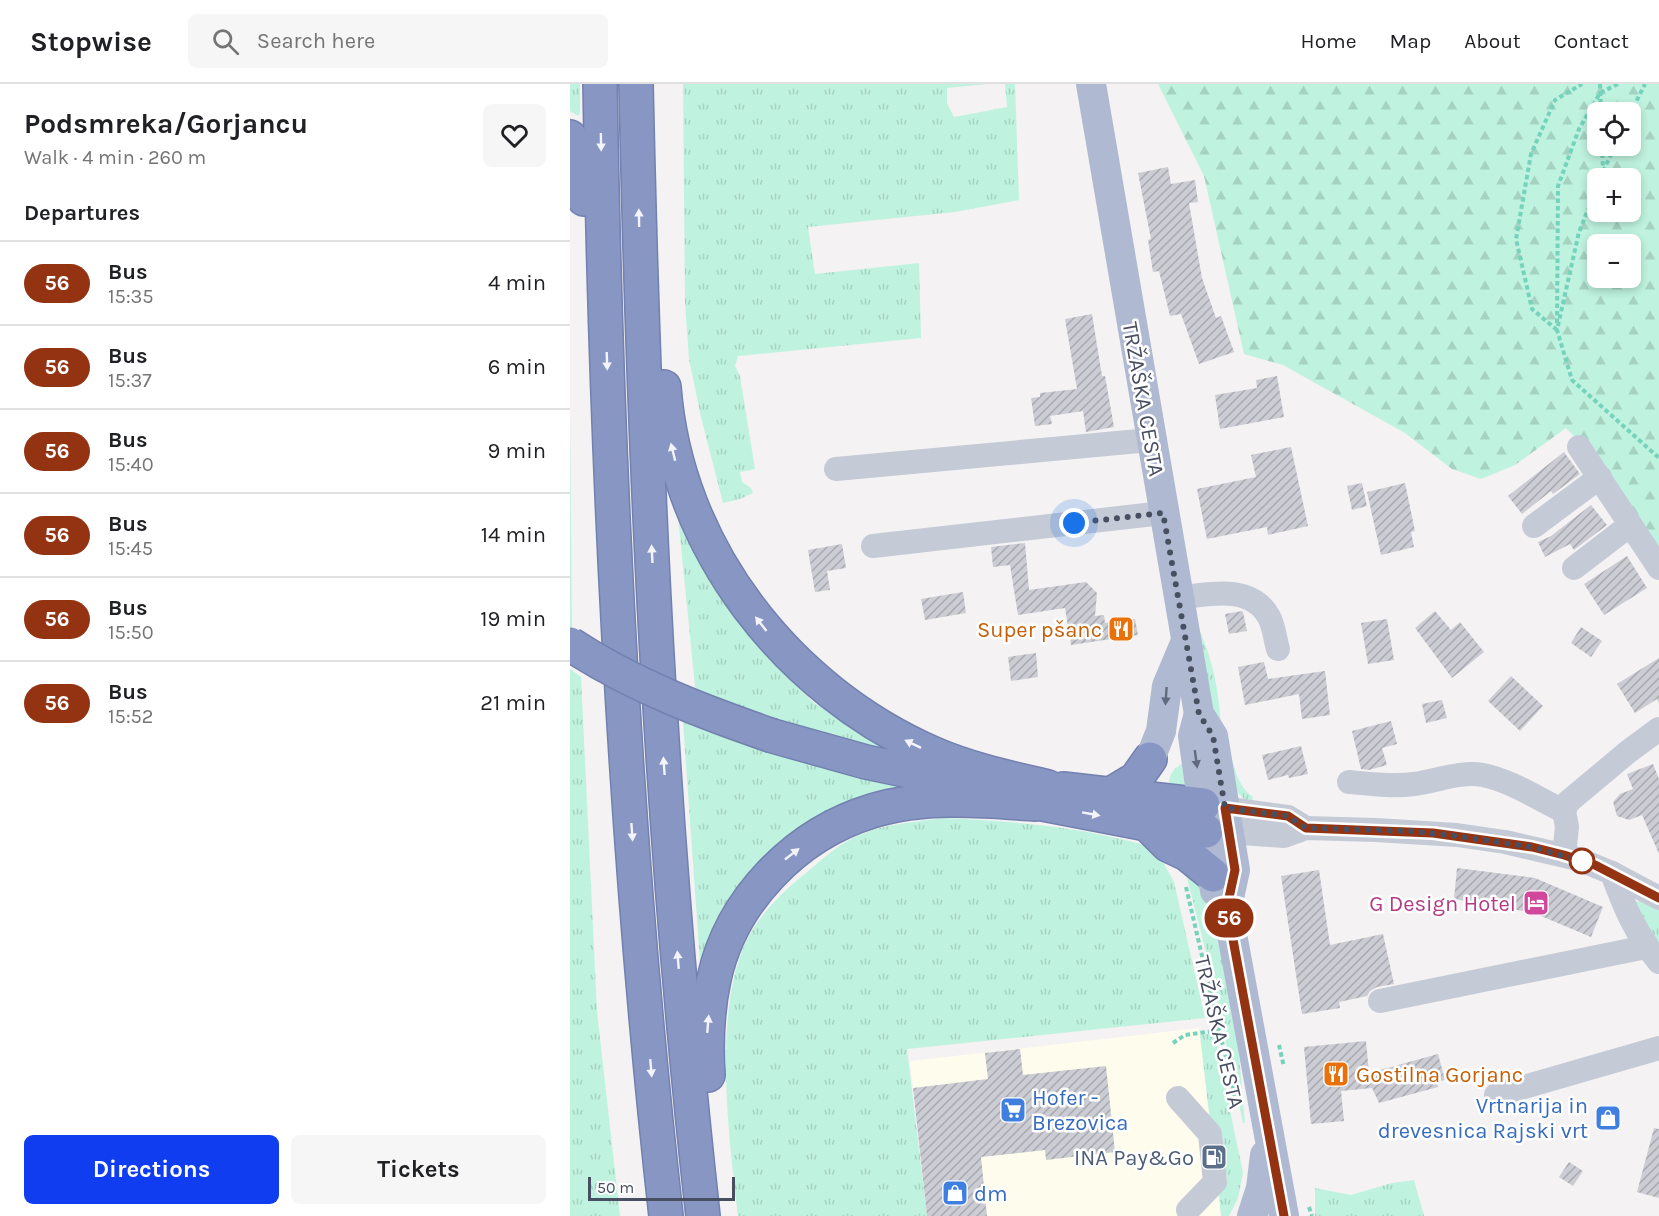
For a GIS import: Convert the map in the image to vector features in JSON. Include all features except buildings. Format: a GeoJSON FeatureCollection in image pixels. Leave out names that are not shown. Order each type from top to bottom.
{"type":"FeatureCollection","features":[{"type":"Feature","properties":{"kind":"highway"},"geometry":{"type":"LineString","coordinates":[[600,84],[611,484],[627,765],[638,921],[666,1216]]}},
{"type":"Feature","properties":{"kind":"highway"},"geometry":{"type":"LineString","coordinates":[[636,84],[647,465],[664,767],[683,1019],[703,1211]]}},
{"type":"Feature","properties":{"kind":"highway"},"geometry":{"type":"LineString","coordinates":[[570,137],[578,157],[582,178],[587,258],[605,302]]}},
{"type":"Feature","properties":{"kind":"highway"},"geometry":{"type":"LineString","coordinates":[[640,276],[658,313],[665,412],[682,483],[712,553],[772,638],[827,690],[873,722],[908,742],[1042,796]]}},
{"type":"Feature","properties":{"kind":"highway"},"geometry":{"type":"LineString","coordinates":[[570,644],[620,673],[671,698],[773,736],[867,762],[969,784],[1042,796],[1147,824],[1216,819]]}},
{"type":"Feature","properties":{"kind":"highway"},"geometry":{"type":"LineString","coordinates":[[1111,794],[1136,779],[1150,759]]}},
{"type":"Feature","properties":{"kind":"highway"},"geometry":{"type":"LineString","coordinates":[[703,1211],[714,1158],[706,1046],[714,977],[734,926],[764,881],[786,858],[831,828],[872,811],[927,801],[1111,794],[1216,819]]}},
{"type":"Feature","properties":{"kind":"highway"},"geometry":{"type":"LineString","coordinates":[[1147,824],[1168,845],[1187,854],[1199,880]]}},
{"type":"Feature","properties":{"kind":"main road","name":"TRŽAŠKA CESTA"},"geometry":{"type":"LineString","coordinates":[[1091,84],[1150,440],[1199,714],[1193,736],[1216,819],[1235,870],[1227,907],[1284,1216]]}},
{"type":"Feature","properties":{"kind":"main road"},"geometry":{"type":"LineString","coordinates":[[1150,759],[1161,731],[1167,686],[1186,641]]}},
{"type":"Feature","properties":{"kind":"main road","name":"TRŽAŠKA CESTA"},"geometry":{"type":"LineString","coordinates":[[1216,819],[1199,880],[1227,907]]}},
{"type":"Feature","properties":{"kind":"main road"},"geometry":{"type":"LineString","coordinates":[[1252,1216],[1261,1188],[1268,1125]]}},
{"type":"Feature","properties":{"kind":"street"},"geometry":{"type":"LineString","coordinates":[[836,469],[1150,440]]}},
{"type":"Feature","properties":{"kind":"street"},"geometry":{"type":"LineString","coordinates":[[1579,447],[1659,568]]}},
{"type":"Feature","properties":{"kind":"street"},"geometry":{"type":"LineString","coordinates":[[1534,526],[1600,477]]}},
{"type":"Feature","properties":{"kind":"street"},"geometry":{"type":"LineString","coordinates":[[873,546],[1163,513]]}},
{"type":"Feature","properties":{"kind":"street"},"geometry":{"type":"LineString","coordinates":[[1574,568],[1630,525]]}},
{"type":"Feature","properties":{"kind":"street"},"geometry":{"type":"LineString","coordinates":[[1179,598],[1237,594],[1257,602],[1270,618],[1278,649]]}},
{"type":"Feature","properties":{"kind":"street"},"geometry":{"type":"LineString","coordinates":[[1564,855],[1567,827],[1564,811],[1568,802],[1659,729]]}},
{"type":"Feature","properties":{"kind":"street"},"geometry":{"type":"LineString","coordinates":[[1349,782],[1397,785],[1415,784],[1467,774],[1482,775],[1514,786],[1564,811]]}},
{"type":"Feature","properties":{"kind":"street"},"geometry":{"type":"LineString","coordinates":[[1216,819],[1288,816],[1306,828],[1410,831],[1505,842],[1564,855],[1612,873],[1659,898]]}},
{"type":"Feature","properties":{"kind":"street"},"geometry":{"type":"LineString","coordinates":[[1380,1001],[1655,956],[1628,916],[1612,873]]}},
{"type":"Feature","properties":{"kind":"street"},"geometry":{"type":"LineString","coordinates":[[1496,1095],[1659,1048]]}},
{"type":"Feature","properties":{"kind":"street"},"geometry":{"type":"LineString","coordinates":[[1178,1098],[1210,1134],[1215,1182],[1188,1210]]}},
{"type":"Feature","properties":{"kind":"path"},"geometry":{"type":"LineString","coordinates":[[1557,330],[1532,309],[1516,239],[1532,154],[1555,99],[1582,84]]}},
{"type":"Feature","properties":{"kind":"path"},"geometry":{"type":"LineString","coordinates":[[1600,84],[1600,102]]}},
{"type":"Feature","properties":{"kind":"path"},"geometry":{"type":"LineString","coordinates":[[1618,84],[1600,93],[1579,129],[1558,186],[1557,330],[1572,380],[1659,458]]}},
{"type":"Feature","properties":{"kind":"path"},"geometry":{"type":"LineString","coordinates":[[1636,102],[1645,84]]}},
{"type":"Feature","properties":{"kind":"path"},"geometry":{"type":"LineString","coordinates":[[1557,330],[1579,232],[1587,212]]}},
{"type":"Feature","properties":{"kind":"path","name":"TRŽAŠKA CESTA"},"geometry":{"type":"LineString","coordinates":[[1199,880],[1220,1030],[1237,1106]]}},
{"type":"Feature","properties":{"kind":"path"},"geometry":{"type":"LineString","coordinates":[[1173,1043],[1185,1035],[1220,1030]]}},
{"type":"Feature","properties":{"kind":"shaded area"},"geometry":{"type":"Polygon","coordinates":[[[1199,1028],[1210,1121],[1222,1135],[1227,1181],[1219,1195],[1221,1216],[927,1216],[910,1061],[1199,1028]]]}},
{"type":"Feature","properties":{"kind":"green space"},"geometry":{"type":"Polygon","coordinates":[[[570,84],[580,84],[580,113],[578,116],[570,111],[570,84]]]}},
{"type":"Feature","properties":{"kind":"green space"},"geometry":{"type":"Polygon","coordinates":[[[683,84],[987,84],[947,88],[947,103],[954,117],[1007,107],[1005,84],[1015,84],[1019,200],[955,212],[808,227],[815,274],[919,263],[921,338],[738,356],[735,366],[740,376],[755,469],[740,472],[742,482],[751,488],[753,493],[723,503],[689,359],[685,303],[683,84]]]}},
{"type":"Feature","properties":{"kind":"green space"},"geometry":{"type":"Polygon","coordinates":[[[1158,84],[1659,84],[1659,555],[1599,462],[1566,428],[1515,465],[1481,479],[1452,469],[1405,433],[1283,365],[1244,354],[1204,176],[1158,84]]]}},
{"type":"Feature","properties":{"kind":"green space"},"geometry":{"type":"Polygon","coordinates":[[[570,418],[572,630],[570,628],[570,418]]]}},
{"type":"Feature","properties":{"kind":"green space"},"geometry":{"type":"Polygon","coordinates":[[[678,517],[701,562],[740,622],[780,669],[814,703],[898,755],[898,760],[696,696],[678,517]]]}},
{"type":"Feature","properties":{"kind":"green space"},"geometry":{"type":"Polygon","coordinates":[[[1198,627],[1213,670],[1220,716],[1221,747],[1204,672],[1198,627]]]}},
{"type":"Feature","properties":{"kind":"green space"},"geometry":{"type":"Polygon","coordinates":[[[570,669],[581,677],[597,1011],[620,1216],[570,1216],[570,669]]]}},
{"type":"Feature","properties":{"kind":"green space"},"geometry":{"type":"Polygon","coordinates":[[[683,722],[779,756],[781,751],[920,787],[843,811],[794,832],[750,871],[721,916],[702,962],[700,962],[683,722]]]}},
{"type":"Feature","properties":{"kind":"green space"},"geometry":{"type":"Polygon","coordinates":[[[1232,759],[1242,785],[1253,797],[1252,802],[1245,800],[1235,790],[1232,759]]]}},
{"type":"Feature","properties":{"kind":"green space"},"geometry":{"type":"Polygon","coordinates":[[[1183,763],[1190,789],[1169,790],[1171,774],[1183,763]]]}},
{"type":"Feature","properties":{"kind":"green space"},"geometry":{"type":"Polygon","coordinates":[[[942,818],[1050,826],[1103,835],[1155,848],[1174,882],[1205,1018],[907,1049],[927,1216],[738,1216],[727,1109],[727,1029],[731,992],[740,958],[753,929],[764,913],[784,892],[825,857],[847,842],[881,828],[942,818]]]}},
{"type":"Feature","properties":{"kind":"green space"},"geometry":{"type":"Polygon","coordinates":[[[1183,862],[1206,895],[1213,916],[1237,1033],[1245,1123],[1243,1123],[1210,968],[1183,862]]]}},
{"type":"Feature","properties":{"kind":"green space"},"geometry":{"type":"Polygon","coordinates":[[[1639,901],[1659,910],[1659,945],[1656,944],[1636,902],[1639,901]]]}},
{"type":"Feature","properties":{"kind":"green space"},"geometry":{"type":"Polygon","coordinates":[[[1214,1033],[1243,1173],[1238,1198],[1229,1216],[1221,1216],[1219,1195],[1227,1181],[1222,1135],[1221,1131],[1210,1121],[1200,1035],[1214,1033]]]}},
{"type":"Feature","properties":{"kind":"green space"},"geometry":{"type":"Polygon","coordinates":[[[1414,1180],[1424,1216],[1315,1216],[1315,1188],[1351,1195],[1392,1183],[1414,1180]]]}},
{"type":"Feature","properties":{"kind":"bus line","name":"56"},"geometry":{"type":"LineString","coordinates":[[1284,1216],[1227,907],[1235,870],[1225,808],[1288,816],[1306,828],[1410,831],[1532,847],[1595,865],[1659,898]]}},
{"type":"Feature","properties":{"kind":"place","name":"Super pšanc"},"geometry":{"type":"Point","coordinates":[1121,629]}},
{"type":"Feature","properties":{"kind":"place","name":"G Design Hotel"},"geometry":{"type":"Point","coordinates":[1536,903]}},
{"type":"Feature","properties":{"kind":"place","name":"Gostilna Gorjanc"},"geometry":{"type":"Point","coordinates":[1336,1074]}},
{"type":"Feature","properties":{"kind":"place","name":"Hofer - Brezovica"},"geometry":{"type":"Point","coordinates":[1013,1110]}},
{"type":"Feature","properties":{"kind":"place","name":"Vrtnarija in drevesnica Rajski vrt"},"geometry":{"type":"Point","coordinates":[1608,1118]}},
{"type":"Feature","properties":{"kind":"place","name":"INA Pay&Go"},"geometry":{"type":"Point","coordinates":[1214,1157]}},
{"type":"Feature","properties":{"kind":"place","name":"dm"},"geometry":{"type":"Point","coordinates":[955,1193]}},
{"type":"Feature","properties":{"kind":"route"},"geometry":{"type":"LineString","coordinates":[[1074,523],[1163,513],[1199,714],[1213,736],[1225,808],[1288,816],[1306,828],[1410,831],[1457,836],[1532,847],[1582,861]]}}]}
